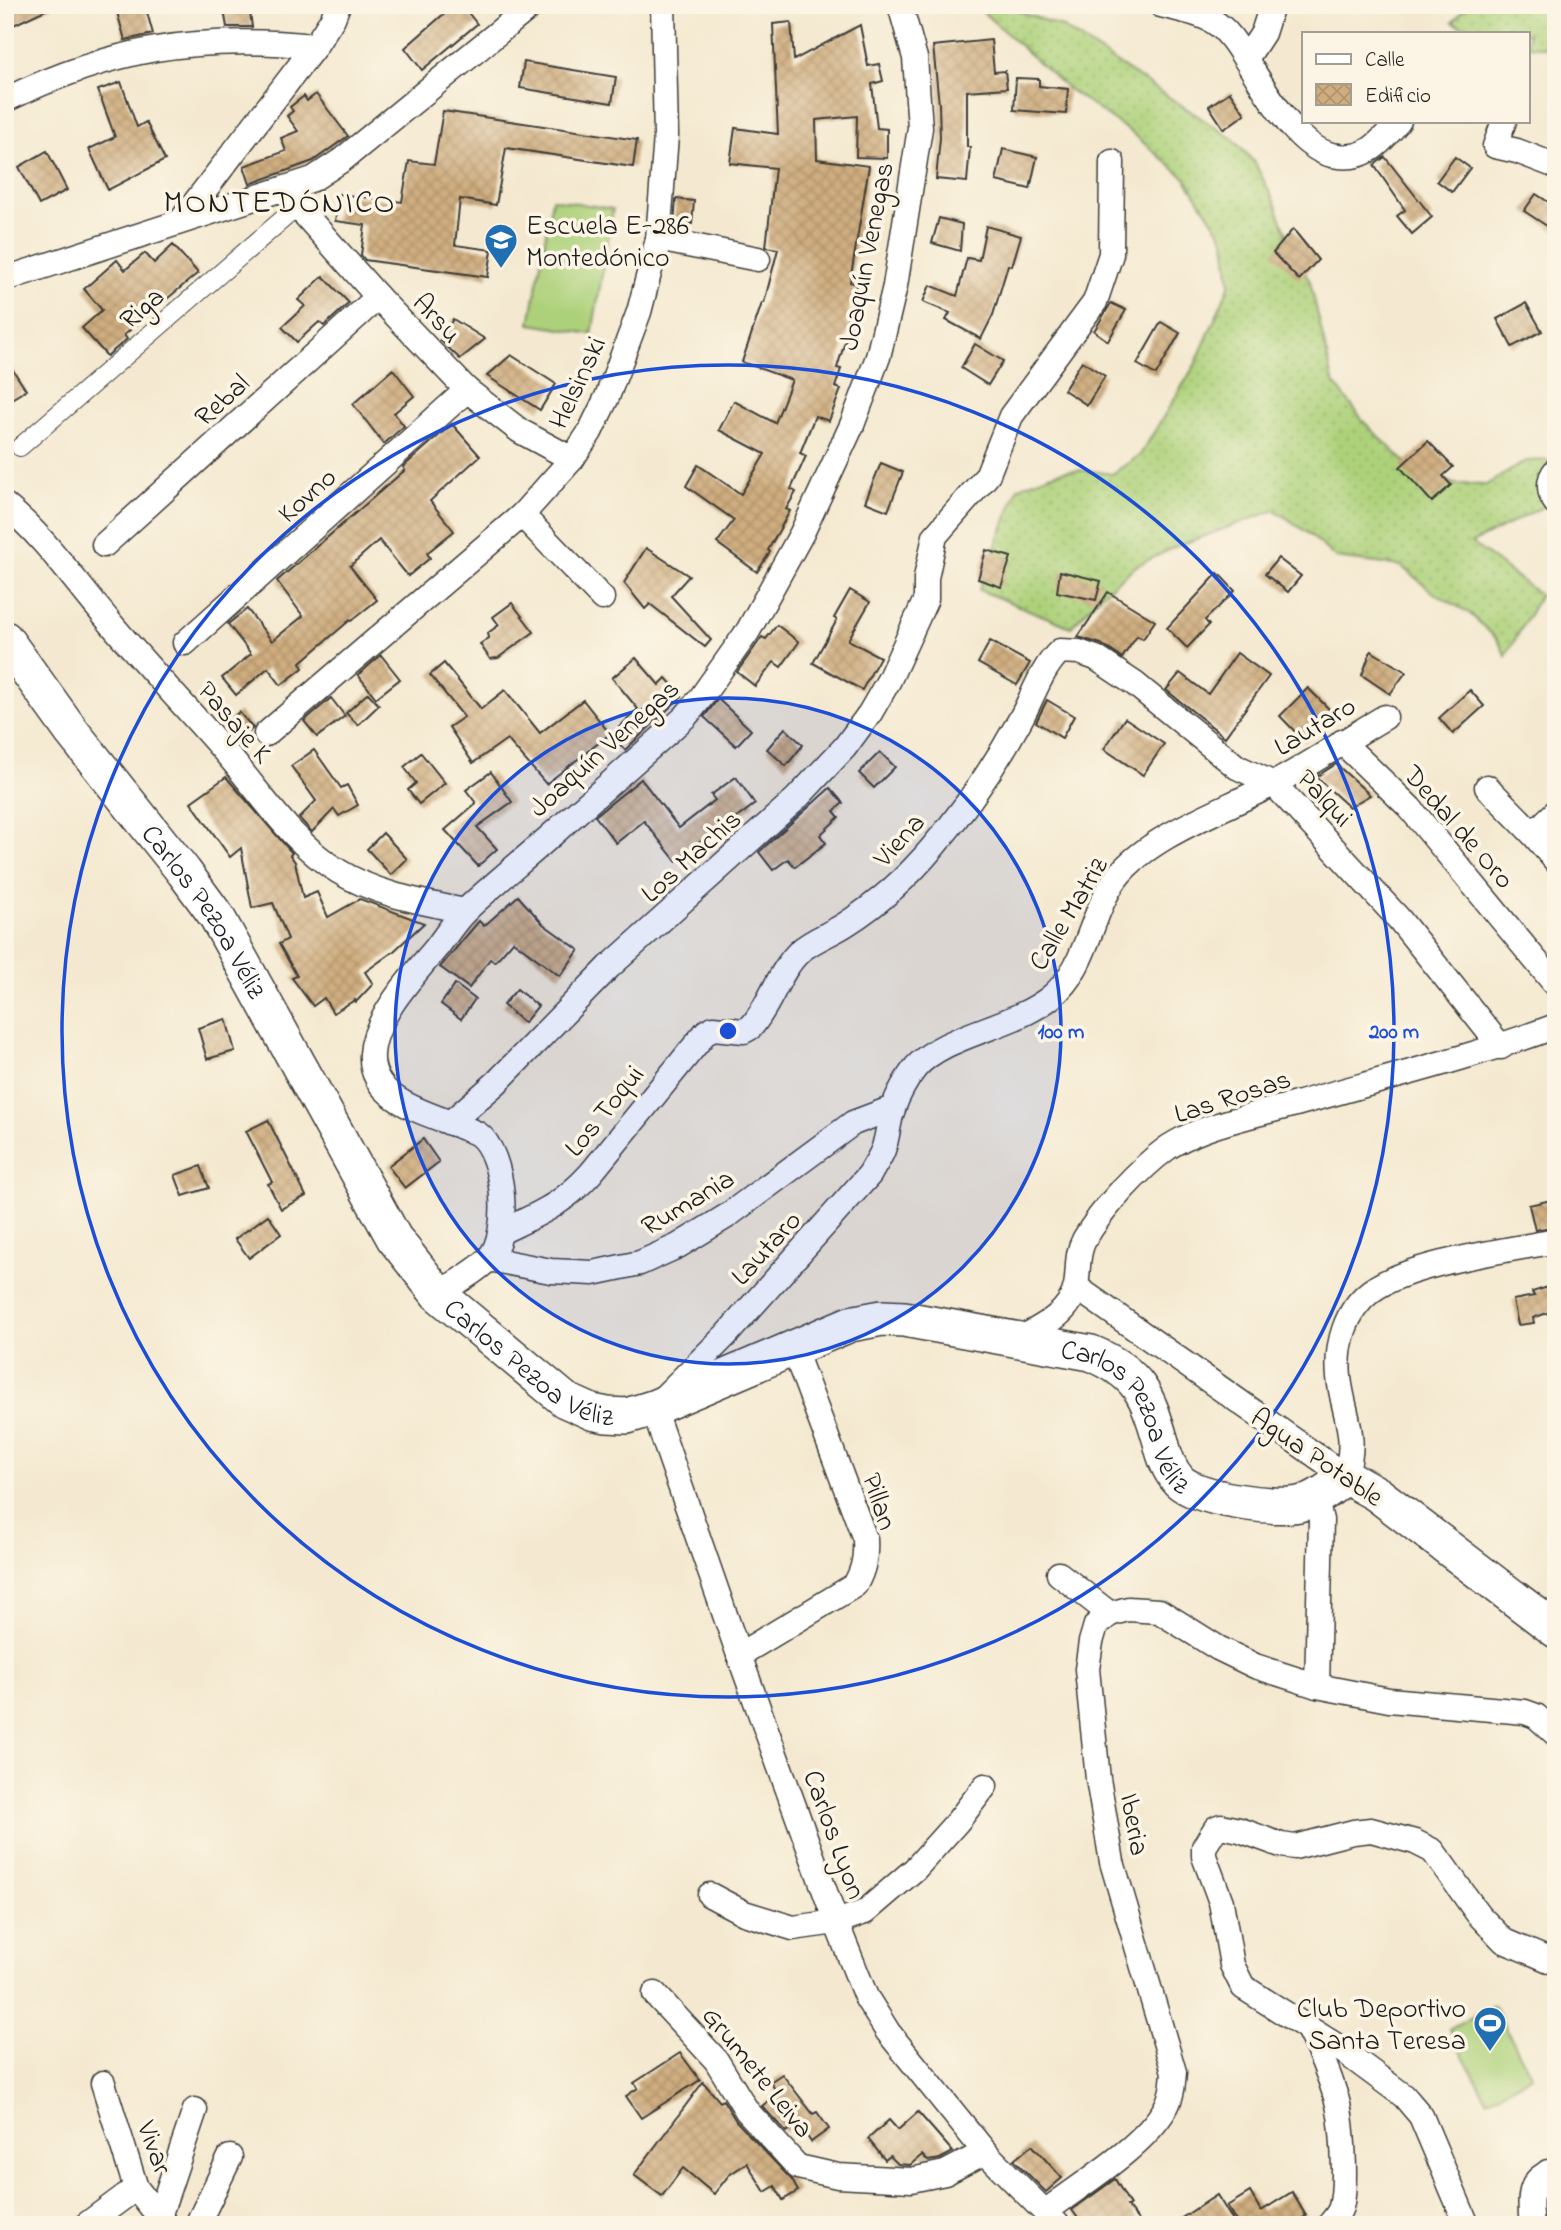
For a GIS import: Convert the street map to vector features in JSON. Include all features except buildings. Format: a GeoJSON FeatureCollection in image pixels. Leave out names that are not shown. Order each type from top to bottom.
{"type":"FeatureCollection","features":[{"type":"Feature","properties":{"kind":"main road","name":"Carlos Pezoa Véliz"},"geometry":{"type":"LineString","coordinates":[[5,639],[72,732],[217,917],[394,1238],[438,1294],[565,1400],[592,1412],[607,1415],[626,1416],[653,1409],[850,1324],[881,1318],[1020,1339],[1091,1353],[1114,1363],[1133,1379],[1145,1396],[1170,1469],[1180,1482],[1193,1490],[1227,1498],[1281,1505],[1300,1504],[1315,1499],[1345,1476]]}},
{"type":"Feature","properties":{"kind":"main road","name":"Agua Potable"},"geometry":{"type":"LineString","coordinates":[[1345,1476],[1377,1494],[1556,1630]]}},
{"type":"Feature","properties":{"kind":"street"},"geometry":{"type":"LineString","coordinates":[[181,221],[315,46],[338,5]]}},
{"type":"Feature","properties":{"kind":"street"},"geometry":{"type":"LineString","coordinates":[[5,279],[181,221],[290,198],[342,160],[532,5]]}},
{"type":"Feature","properties":{"kind":"street","name":"Helsinski"},"geometry":{"type":"LineString","coordinates":[[266,734],[522,516],[572,459],[590,432],[607,397],[639,312],[658,239],[666,136],[663,5]]}},
{"type":"Feature","properties":{"kind":"street","name":"Joaquín Venegas"},"geometry":{"type":"LineString","coordinates":[[489,1259],[498,1246],[501,1232],[502,1197],[497,1164],[491,1150],[479,1135],[410,1107],[381,1085],[373,1070],[372,1054],[377,1035],[391,1006],[465,911],[685,717],[701,699],[748,631],[802,533],[852,425],[878,357],[895,286],[920,128],[915,58],[900,5]]}},
{"type":"Feature","properties":{"kind":"street"},"geometry":{"type":"LineString","coordinates":[[1161,5],[1217,24],[1233,40],[1306,143],[1324,153],[1353,158],[1368,152],[1398,122]]}},
{"type":"Feature","properties":{"kind":"street"},"geometry":{"type":"LineString","coordinates":[[1246,59],[1263,33],[1272,5]]}},
{"type":"Feature","properties":{"kind":"street"},"geometry":{"type":"LineString","coordinates":[[5,100],[78,70],[155,47],[220,41],[272,41],[315,46]]}},
{"type":"Feature","properties":{"kind":"street"},"geometry":{"type":"LineString","coordinates":[[1504,122],[1495,146],[1517,151],[1556,166]]}},
{"type":"Feature","properties":{"kind":"street","name":"Los Machis"},"geometry":{"type":"LineString","coordinates":[[450,1123],[496,1083],[609,967],[796,799],[845,747],[870,713],[889,680],[926,599],[926,578],[935,536],[987,476],[1011,416],[1095,302],[1111,254],[1112,162]]}},
{"type":"Feature","properties":{"kind":"street","name":"Arsu"},"geometry":{"type":"LineString","coordinates":[[290,198],[378,297],[467,390],[520,431],[572,459]]}},
{"type":"Feature","properties":{"kind":"street","name":"Riga"},"geometry":{"type":"LineString","coordinates":[[20,446],[290,198]]}},
{"type":"Feature","properties":{"kind":"street"},"geometry":{"type":"LineString","coordinates":[[658,239],[758,259]]}},
{"type":"Feature","properties":{"kind":"street","name":"Rebal"},"geometry":{"type":"LineString","coordinates":[[104,545],[378,297]]}},
{"type":"Feature","properties":{"kind":"street","name":"Kovno"},"geometry":{"type":"LineString","coordinates":[[185,643],[467,390]]}},
{"type":"Feature","properties":{"kind":"street"},"geometry":{"type":"LineString","coordinates":[[1556,470],[1549,484],[1556,503]]}},
{"type":"Feature","properties":{"kind":"street","name":"Pasaje K"},"geometry":{"type":"LineString","coordinates":[[5,505],[38,536],[109,622],[231,759],[293,835],[312,852],[339,871],[372,888],[465,911]]}},
{"type":"Feature","properties":{"kind":"street"},"geometry":{"type":"LineString","coordinates":[[522,516],[602,598]]}},
{"type":"Feature","properties":{"kind":"street","name":"Palqui"},"geometry":{"type":"LineString","coordinates":[[1060,651],[1079,652],[1096,658],[1135,684],[1237,766],[1274,784],[1399,919],[1501,1046]]}},
{"type":"Feature","properties":{"kind":"street","name":"Viena"},"geometry":{"type":"LineString","coordinates":[[744,1031],[757,1019],[783,972],[799,952],[818,938],[867,911],[896,887],[933,847],[982,782],[1020,720],[1051,659],[1060,651]]}},
{"type":"Feature","properties":{"kind":"street","name":"Lautaro"},"geometry":{"type":"LineString","coordinates":[[1274,784],[1385,717]]}},
{"type":"Feature","properties":{"kind":"street","name":"Dedal de Oro"},"geometry":{"type":"LineString","coordinates":[[1342,742],[1409,808],[1556,985]]}},
{"type":"Feature","properties":{"kind":"street","name":"Calle Matriz"},"geometry":{"type":"LineString","coordinates":[[893,1108],[914,1069],[930,1053],[1028,1012],[1051,998],[1069,980],[1117,877],[1136,859],[1157,842],[1274,784]]}},
{"type":"Feature","properties":{"kind":"street"},"geometry":{"type":"LineString","coordinates":[[1487,787],[1556,861]]}},
{"type":"Feature","properties":{"kind":"street"},"geometry":{"type":"LineString","coordinates":[[1533,834],[1556,812]]}},
{"type":"Feature","properties":{"kind":"street","name":"Las Rosas"},"geometry":{"type":"LineString","coordinates":[[1020,1339],[1057,1316],[1069,1304],[1076,1287],[1077,1259],[1083,1241],[1138,1172],[1168,1148],[1192,1136],[1242,1119],[1501,1046],[1556,1026]]}},
{"type":"Feature","properties":{"kind":"street","name":"Los Toqui"},"geometry":{"type":"LineString","coordinates":[[501,1232],[553,1207],[570,1195],[591,1173],[705,1032],[713,1028],[744,1031]]}},
{"type":"Feature","properties":{"kind":"street","name":"Lautaro"},"geometry":{"type":"LineString","coordinates":[[653,1409],[726,1335],[870,1174],[883,1150],[893,1108]]}},
{"type":"Feature","properties":{"kind":"street","name":"Rumania"},"geometry":{"type":"LineString","coordinates":[[489,1259],[551,1271],[593,1273],[640,1262],[678,1246],[727,1216],[853,1123],[893,1108]]}},
{"type":"Feature","properties":{"kind":"street"},"geometry":{"type":"LineString","coordinates":[[1345,1476],[1351,1436],[1339,1377],[1340,1339],[1357,1305],[1371,1291],[1391,1279],[1445,1263],[1556,1241]]}},
{"type":"Feature","properties":{"kind":"street"},"geometry":{"type":"LineString","coordinates":[[438,1294],[489,1259]]}},
{"type":"Feature","properties":{"kind":"street","name":"Agua Potable"},"geometry":{"type":"LineString","coordinates":[[1076,1287],[1345,1476]]}},
{"type":"Feature","properties":{"kind":"street","name":"Pillan"},"geometry":{"type":"LineString","coordinates":[[739,1655],[855,1585],[866,1558],[865,1539],[793,1347]]}},
{"type":"Feature","properties":{"kind":"street","name":"Carlos Lyon"},"geometry":{"type":"LineString","coordinates":[[653,1409],[739,1655],[866,1997],[888,2032],[985,2152],[1051,2218]]}},
{"type":"Feature","properties":{"kind":"street"},"geometry":{"type":"LineString","coordinates":[[1315,1499],[1321,1520],[1317,1686]]}},
{"type":"Feature","properties":{"kind":"street"},"geometry":{"type":"LineString","coordinates":[[1059,1574],[1110,1614],[1128,1609],[1158,1611],[1218,1648],[1255,1666],[1317,1686],[1389,1700],[1525,1712],[1536,1716],[1556,1734]]}},
{"type":"Feature","properties":{"kind":"street","name":"Iberia"},"geometry":{"type":"LineString","coordinates":[[1051,2218],[1139,2140],[1165,2108],[1173,2090],[1174,2071],[1112,1862],[1098,1779],[1087,1670],[1096,1625],[1110,1614]]}},
{"type":"Feature","properties":{"kind":"street"},"geometry":{"type":"LineString","coordinates":[[710,1895],[744,1913],[793,1928],[836,1922],[865,1912],[915,1868],[958,1821],[985,1786]]}},
{"type":"Feature","properties":{"kind":"street"},"geometry":{"type":"LineString","coordinates":[[1467,2225],[1421,2116],[1404,2096],[1335,2045],[1243,1987],[1236,1976],[1227,1946],[1221,1902],[1204,1856],[1204,1847],[1216,1828],[1228,1827],[1273,1843],[1295,1847],[1353,1832],[1371,1830],[1391,1834],[1427,1846],[1446,1867],[1478,1914],[1504,1941],[1556,1963]]}},
{"type":"Feature","properties":{"kind":"street","name":"Grumete Leiva"},"geometry":{"type":"LineString","coordinates":[[655,1994],[716,2060],[747,2111],[798,2167],[838,2176],[911,2180],[944,2173],[985,2152]]}},
{"type":"Feature","properties":{"kind":"street"},"geometry":{"type":"LineString","coordinates":[[1309,2031],[1338,2100],[1343,2189],[1341,2207],[1329,2225]]}},
{"type":"Feature","properties":{"kind":"street","name":"Vivar"},"geometry":{"type":"LineString","coordinates":[[103,2083],[136,2188],[163,2221]]}},
{"type":"Feature","properties":{"kind":"street"},"geometry":{"type":"LineString","coordinates":[[163,2221],[195,2110]]}},
{"type":"Feature","properties":{"kind":"street"},"geometry":{"type":"LineString","coordinates":[[197,2225],[230,2157]]}},
{"type":"Feature","properties":{"kind":"street"},"geometry":{"type":"LineString","coordinates":[[1532,2225],[1530,2189],[1552,2171],[1556,2198]]}},
{"type":"Feature","properties":{"kind":"street"},"geometry":{"type":"LineString","coordinates":[[86,2225],[136,2188]]}},
{"type":"Feature","properties":{"kind":"green space"},"geometry":{"type":"Polygon","coordinates":[[[975,5],[1001,5],[1060,26],[1233,139],[1255,163],[1276,205],[1292,248],[1310,281],[1333,381],[1365,423],[1410,467],[1454,484],[1486,485],[1526,461],[1556,460],[1550,503],[1472,543],[1540,595],[1506,656],[1498,640],[1469,613],[1434,593],[1401,566],[1336,558],[1308,533],[1275,510],[1175,547],[1136,566],[1103,593],[1071,627],[979,590],[1018,488],[1064,471],[1085,470],[1112,474],[1140,455],[1195,365],[1230,284],[1225,240],[1185,178],[1132,133],[1068,89],[975,5]]]}},
{"type":"Feature","properties":{"kind":"green space"},"geometry":{"type":"Polygon","coordinates":[[[1467,5],[1556,5],[1556,48],[1530,46],[1530,32],[1473,32],[1453,22],[1467,5]]]}},
{"type":"Feature","properties":{"kind":"green space"},"geometry":{"type":"Polygon","coordinates":[[[552,199],[613,209],[592,334],[530,324],[552,199]]]}},
{"type":"Feature","properties":{"kind":"green space","name":"Club Deportivo Santa Teresa"},"geometry":{"type":"Polygon","coordinates":[[[1493,2005],[1532,2076],[1487,2100],[1449,2030],[1493,2005]]]}},
{"type":"Feature","properties":{"kind":"place","name":"Escuela E-286 Montedónico"},"geometry":{"type":"Point","coordinates":[501,270]}},
{"type":"Feature","properties":{"kind":"place","name":"Club Deportivo Santa Teresa"},"geometry":{"type":"Point","coordinates":[1490,2053]}},
{"type":"Feature","properties":{"kind":"district","name":"MONTEDÓNICO"},"geometry":{"type":"Point","coordinates":[280,201]}}]}
